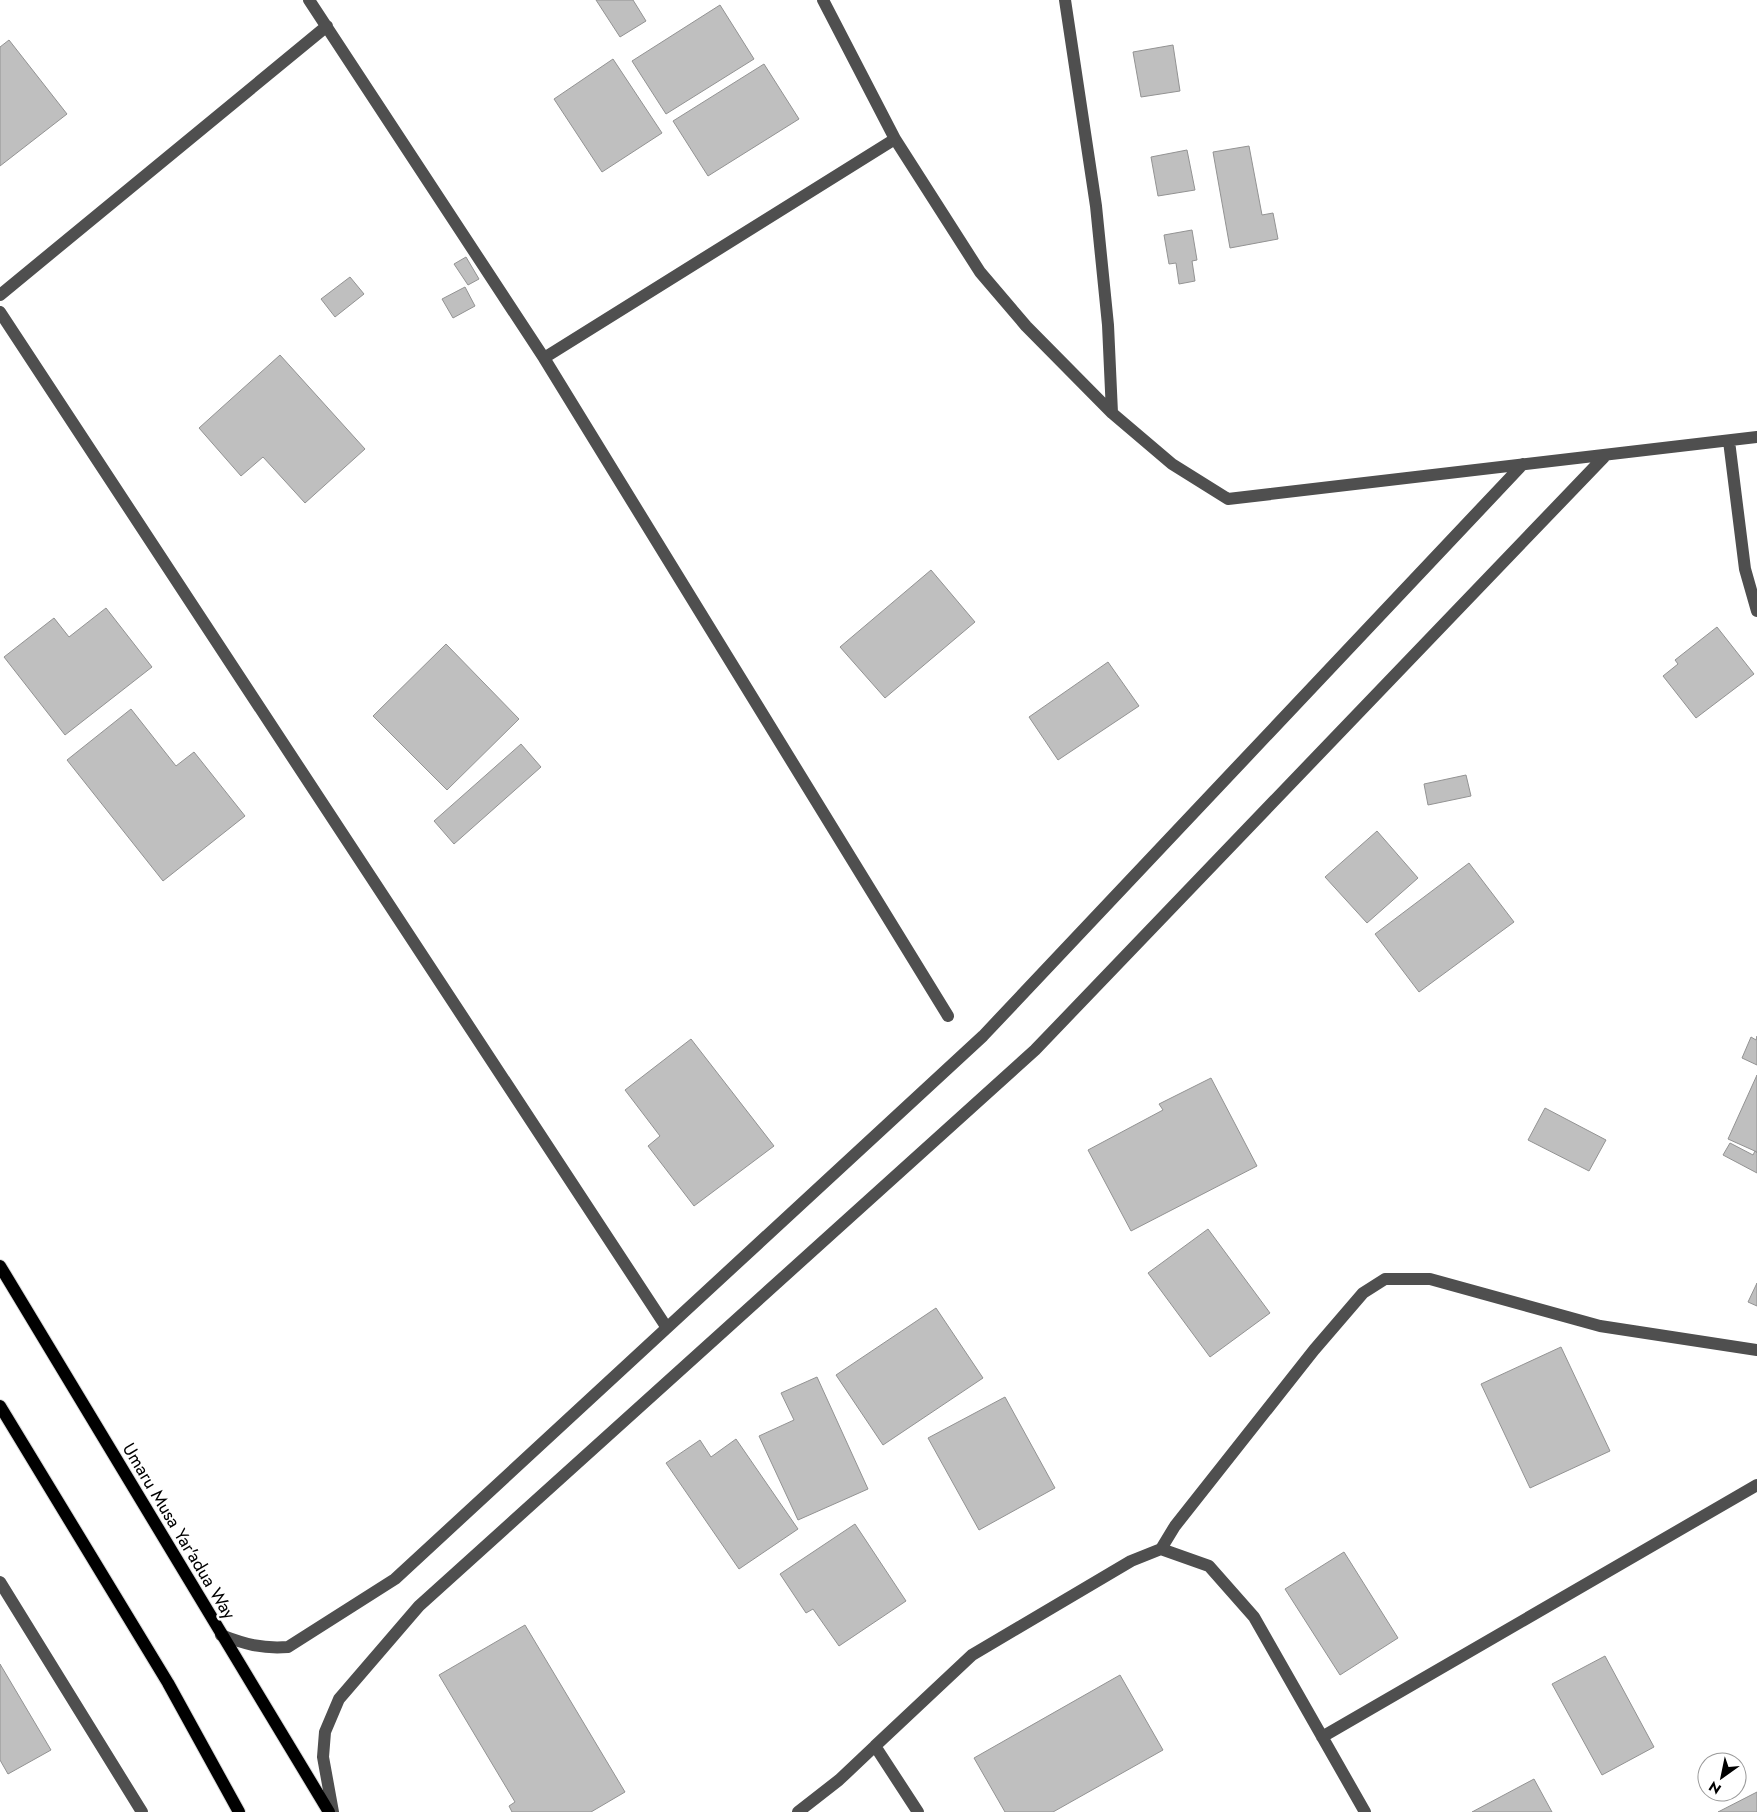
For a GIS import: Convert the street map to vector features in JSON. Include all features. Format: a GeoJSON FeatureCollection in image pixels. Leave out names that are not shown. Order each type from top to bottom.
{"type":"FeatureCollection","features":[{"type":"Feature","properties":{"kind":"main road","name":"Umaru Musa Yar'adua Way"},"geometry":{"type":"LineString","coordinates":[[0,1266],[329,1812]]}},
{"type":"Feature","properties":{"kind":"main road"},"geometry":{"type":"LineString","coordinates":[[0,1406],[168,1683],[240,1812]]}},
{"type":"Feature","properties":{"kind":"street"},"geometry":{"type":"LineString","coordinates":[[309,0],[544,358],[948,1016]]}},
{"type":"Feature","properties":{"kind":"street"},"geometry":{"type":"LineString","coordinates":[[823,0],[894,139],[980,272],[1026,326],[1112,413],[1172,464],[1228,499],[1757,437]]}},
{"type":"Feature","properties":{"kind":"street"},"geometry":{"type":"LineString","coordinates":[[1065,0],[1096,206],[1108,325],[1112,413]]}},
{"type":"Feature","properties":{"kind":"street"},"geometry":{"type":"LineString","coordinates":[[0,295],[327,26]]}},
{"type":"Feature","properties":{"kind":"street"},"geometry":{"type":"LineString","coordinates":[[544,358],[894,139]]}},
{"type":"Feature","properties":{"kind":"street"},"geometry":{"type":"LineString","coordinates":[[0,312],[667,1328]]}},
{"type":"Feature","properties":{"kind":"street"},"geometry":{"type":"LineString","coordinates":[[1729,441],[1745,569],[1757,610]]}},
{"type":"Feature","properties":{"kind":"street"},"geometry":{"type":"LineString","coordinates":[[333,1812],[323,1757],[325,1732],[339,1699],[419,1606],[1035,1050],[1606,455]]}},
{"type":"Feature","properties":{"kind":"street"},"geometry":{"type":"LineString","coordinates":[[221,1635],[248,1645],[270,1648],[288,1647],[395,1579],[983,1036],[1523,464]]}},
{"type":"Feature","properties":{"kind":"street"},"geometry":{"type":"LineString","coordinates":[[1745,569],[1757,563]]}},
{"type":"Feature","properties":{"kind":"street"},"geometry":{"type":"LineString","coordinates":[[798,1812],[839,1780],[972,1655],[1131,1561],[1161,1549],[1174,1526],[1314,1350],[1363,1292],[1385,1279],[1430,1279],[1600,1326],[1757,1350]]}},
{"type":"Feature","properties":{"kind":"street"},"geometry":{"type":"LineString","coordinates":[[1322,1737],[1757,1485]]}},
{"type":"Feature","properties":{"kind":"street"},"geometry":{"type":"LineString","coordinates":[[1161,1549],[1209,1566],[1254,1617],[1365,1812]]}},
{"type":"Feature","properties":{"kind":"street"},"geometry":{"type":"LineString","coordinates":[[0,1582],[142,1812]]}},
{"type":"Feature","properties":{"kind":"street"},"geometry":{"type":"LineString","coordinates":[[875,1746],[918,1812]]}},
{"type":"Feature","properties":{"kind":"building"},"geometry":{"type":"Polygon","coordinates":[[[596,0],[633,0],[646,21],[620,37],[596,0]]]}},
{"type":"Feature","properties":{"kind":"building"},"geometry":{"type":"Polygon","coordinates":[[[720,5],[754,59],[666,114],[632,61],[720,5]]]}},
{"type":"Feature","properties":{"kind":"building"},"geometry":{"type":"Polygon","coordinates":[[[9,40],[67,114],[0,166],[0,47],[9,40]]]}},
{"type":"Feature","properties":{"kind":"building"},"geometry":{"type":"Polygon","coordinates":[[[1173,45],[1180,91],[1141,97],[1133,52],[1173,45]]]}},
{"type":"Feature","properties":{"kind":"building"},"geometry":{"type":"Polygon","coordinates":[[[613,59],[662,133],[602,172],[554,99],[613,59]]]}},
{"type":"Feature","properties":{"kind":"building"},"geometry":{"type":"Polygon","coordinates":[[[764,64],[799,119],[708,176],[673,121],[764,64]]]}},
{"type":"Feature","properties":{"kind":"building"},"geometry":{"type":"Polygon","coordinates":[[[1249,146],[1262,215],[1273,213],[1278,239],[1230,248],[1213,152],[1249,146]]]}},
{"type":"Feature","properties":{"kind":"building"},"geometry":{"type":"Polygon","coordinates":[[[1187,150],[1195,190],[1158,196],[1151,157],[1187,150]]]}},
{"type":"Feature","properties":{"kind":"building"},"geometry":{"type":"Polygon","coordinates":[[[1192,230],[1197,260],[1192,261],[1195,281],[1179,284],[1176,263],[1169,264],[1164,235],[1192,230]]]}},
{"type":"Feature","properties":{"kind":"building"},"geometry":{"type":"Polygon","coordinates":[[[466,257],[479,279],[468,285],[454,264],[466,257]]]}},
{"type":"Feature","properties":{"kind":"building"},"geometry":{"type":"Polygon","coordinates":[[[350,277],[364,294],[335,317],[321,299],[350,277]]]}},
{"type":"Feature","properties":{"kind":"building"},"geometry":{"type":"Polygon","coordinates":[[[465,287],[475,306],[453,318],[442,299],[465,287]]]}},
{"type":"Feature","properties":{"kind":"building"},"geometry":{"type":"Polygon","coordinates":[[[280,355],[365,449],[305,503],[263,457],[241,476],[199,428],[280,355]]]}},
{"type":"Feature","properties":{"kind":"building"},"geometry":{"type":"Polygon","coordinates":[[[931,570],[975,622],[885,698],[840,647],[931,570]]]}},
{"type":"Feature","properties":{"kind":"building"},"geometry":{"type":"Polygon","coordinates":[[[106,608],[152,667],[65,735],[4,657],[54,618],[69,637],[106,608]]]}},
{"type":"Feature","properties":{"kind":"building"},"geometry":{"type":"Polygon","coordinates":[[[1717,627],[1754,674],[1696,718],[1663,676],[1678,664],[1675,660],[1717,627]]]}},
{"type":"Feature","properties":{"kind":"building"},"geometry":{"type":"Polygon","coordinates":[[[446,644],[519,719],[447,790],[373,716],[446,644]]]}},
{"type":"Feature","properties":{"kind":"building"},"geometry":{"type":"Polygon","coordinates":[[[1108,662],[1139,706],[1058,760],[1029,717],[1108,662]]]}},
{"type":"Feature","properties":{"kind":"building"},"geometry":{"type":"Polygon","coordinates":[[[131,709],[176,766],[194,752],[245,816],[163,881],[67,760],[131,709]]]}},
{"type":"Feature","properties":{"kind":"building"},"geometry":{"type":"Polygon","coordinates":[[[521,744],[541,767],[454,844],[434,821],[521,744]]]}},
{"type":"Feature","properties":{"kind":"building"},"geometry":{"type":"Polygon","coordinates":[[[1466,775],[1471,796],[1428,805],[1424,784],[1466,775]]]}},
{"type":"Feature","properties":{"kind":"building"},"geometry":{"type":"Polygon","coordinates":[[[1377,831],[1418,878],[1367,923],[1325,877],[1377,831]]]}},
{"type":"Feature","properties":{"kind":"building"},"geometry":{"type":"Polygon","coordinates":[[[1469,863],[1514,922],[1419,992],[1375,934],[1469,863]]]}},
{"type":"Feature","properties":{"kind":"building"},"geometry":{"type":"Polygon","coordinates":[[[1757,1036],[1757,1065],[1742,1058],[1751,1037],[1756,1040],[1757,1036]]]}},
{"type":"Feature","properties":{"kind":"building"},"geometry":{"type":"Polygon","coordinates":[[[691,1039],[774,1146],[694,1206],[648,1146],[660,1136],[625,1090],[691,1039]]]}},
{"type":"Feature","properties":{"kind":"building"},"geometry":{"type":"Polygon","coordinates":[[[1757,1075],[1757,1152],[1728,1139],[1757,1075]]]}},
{"type":"Feature","properties":{"kind":"building"},"geometry":{"type":"Polygon","coordinates":[[[1211,1078],[1257,1166],[1131,1231],[1088,1150],[1163,1110],[1159,1104],[1211,1078]]]}},
{"type":"Feature","properties":{"kind":"building"},"geometry":{"type":"Polygon","coordinates":[[[1545,1108],[1606,1140],[1589,1171],[1528,1140],[1545,1108]]]}},
{"type":"Feature","properties":{"kind":"building"},"geometry":{"type":"Polygon","coordinates":[[[1730,1143],[1753,1155],[1755,1151],[1757,1153],[1757,1173],[1723,1155],[1730,1143]]]}},
{"type":"Feature","properties":{"kind":"building"},"geometry":{"type":"Polygon","coordinates":[[[1208,1229],[1270,1313],[1210,1357],[1148,1273],[1208,1229]]]}},
{"type":"Feature","properties":{"kind":"building"},"geometry":{"type":"Polygon","coordinates":[[[1757,1283],[1757,1306],[1748,1302],[1757,1283]]]}},
{"type":"Feature","properties":{"kind":"building"},"geometry":{"type":"Polygon","coordinates":[[[936,1308],[983,1378],[883,1445],[836,1375],[936,1308]]]}},
{"type":"Feature","properties":{"kind":"building"},"geometry":{"type":"Polygon","coordinates":[[[1561,1347],[1610,1451],[1530,1488],[1481,1384],[1561,1347]]]}},
{"type":"Feature","properties":{"kind":"building"},"geometry":{"type":"Polygon","coordinates":[[[817,1377],[868,1489],[798,1520],[759,1436],[794,1420],[781,1393],[817,1377]]]}},
{"type":"Feature","properties":{"kind":"building"},"geometry":{"type":"Polygon","coordinates":[[[1005,1397],[1055,1488],[979,1530],[928,1438],[1005,1397]]]}},
{"type":"Feature","properties":{"kind":"building"},"geometry":{"type":"Polygon","coordinates":[[[736,1439],[798,1529],[739,1569],[666,1463],[700,1440],[711,1457],[736,1439]]]}},
{"type":"Feature","properties":{"kind":"building"},"geometry":{"type":"Polygon","coordinates":[[[855,1524],[906,1601],[839,1646],[813,1609],[806,1613],[780,1574],[855,1524]]]}},
{"type":"Feature","properties":{"kind":"building"},"geometry":{"type":"Polygon","coordinates":[[[1344,1552],[1398,1638],[1340,1675],[1285,1589],[1344,1552]]]}},
{"type":"Feature","properties":{"kind":"building"},"geometry":{"type":"Polygon","coordinates":[[[525,1625],[625,1792],[591,1812],[512,1812],[509,1806],[515,1802],[439,1675],[525,1625]]]}},
{"type":"Feature","properties":{"kind":"building"},"geometry":{"type":"Polygon","coordinates":[[[1605,1656],[1654,1747],[1602,1775],[1552,1684],[1605,1656]]]}},
{"type":"Feature","properties":{"kind":"building"},"geometry":{"type":"Polygon","coordinates":[[[0,1664],[51,1750],[8,1774],[0,1760],[0,1664]]]}},
{"type":"Feature","properties":{"kind":"building"},"geometry":{"type":"Polygon","coordinates":[[[1120,1675],[1163,1750],[1053,1812],[1005,1812],[974,1758],[1120,1675]]]}},
{"type":"Feature","properties":{"kind":"building"},"geometry":{"type":"Polygon","coordinates":[[[1534,1779],[1552,1812],[1472,1812],[1534,1779]]]}},
{"type":"Feature","properties":{"kind":"building"},"geometry":{"type":"Polygon","coordinates":[[[1757,1792],[1757,1812],[1718,1812],[1738,1802],[1747,1802],[1747,1797],[1757,1792]]]}}]}
